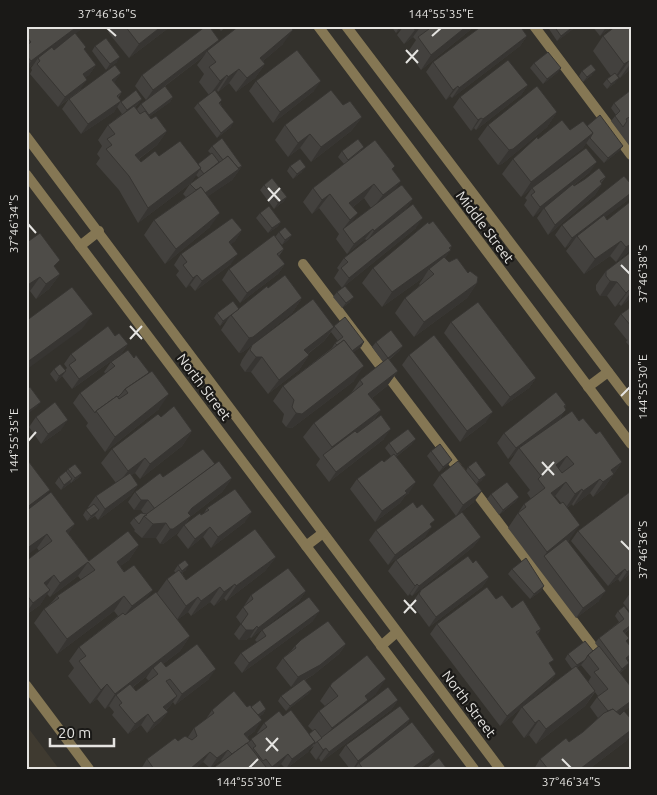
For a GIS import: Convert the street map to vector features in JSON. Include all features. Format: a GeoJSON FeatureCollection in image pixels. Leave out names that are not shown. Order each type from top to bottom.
{"type":"FeatureCollection","features":[{"type":"Feature","properties":{"kind":"street","name":"Middle Street"},"geometry":{"type":"LineString","coordinates":[[346,26],[631,402]]}},
{"type":"Feature","properties":{"kind":"street"},"geometry":{"type":"LineString","coordinates":[[534,26],[631,155]]}},
{"type":"Feature","properties":{"kind":"street","name":"Middle Street"},"geometry":{"type":"LineString","coordinates":[[321,27],[631,444]]}},
{"type":"Feature","properties":{"kind":"street","name":"North Street"},"geometry":{"type":"LineString","coordinates":[[26,136],[500,769]]}},
{"type":"Feature","properties":{"kind":"street","name":"North Street"},"geometry":{"type":"LineString","coordinates":[[26,174],[474,769]]}},
{"type":"Feature","properties":{"kind":"street"},"geometry":{"type":"LineString","coordinates":[[80,246],[99,231]]}},
{"type":"Feature","properties":{"kind":"street"},"geometry":{"type":"LineString","coordinates":[[303,264],[607,665]]}},
{"type":"Feature","properties":{"kind":"street"},"geometry":{"type":"LineString","coordinates":[[588,387],[608,372]]}},
{"type":"Feature","properties":{"kind":"street"},"geometry":{"type":"LineString","coordinates":[[306,546],[323,533]]}},
{"type":"Feature","properties":{"kind":"street"},"geometry":{"type":"LineString","coordinates":[[380,646],[397,632]]}},
{"type":"Feature","properties":{"kind":"street"},"geometry":{"type":"LineString","coordinates":[[26,684],[89,769]]}},
{"type":"Feature","properties":{"kind":"shaded area"},"geometry":{"type":"Polygon","coordinates":[[[26,725],[59,769],[26,769],[26,725]]]}},
{"type":"Feature","properties":{"kind":"building"},"geometry":{"type":"Polygon","coordinates":[[[32,26],[78,26],[31,61],[26,55],[26,46],[31,42],[26,36],[26,31],[32,26]]]}},
{"type":"Feature","properties":{"kind":"building"},"geometry":{"type":"Polygon","coordinates":[[[125,26],[162,26],[139,44],[125,26]]]}},
{"type":"Feature","properties":{"kind":"building"},"geometry":{"type":"Polygon","coordinates":[[[206,26],[209,26],[219,40],[153,90],[142,75],[206,26]]]}},
{"type":"Feature","properties":{"kind":"building"},"geometry":{"type":"Polygon","coordinates":[[[239,26],[290,26],[293,30],[260,58],[265,64],[247,78],[239,69],[220,81],[209,67],[216,62],[207,51],[239,26]]]}},
{"type":"Feature","properties":{"kind":"building"},"geometry":{"type":"Polygon","coordinates":[[[426,26],[467,26],[431,55],[418,37],[429,29],[426,26]]]}},
{"type":"Feature","properties":{"kind":"building"},"geometry":{"type":"Polygon","coordinates":[[[482,26],[503,26],[506,29],[510,26],[520,26],[527,36],[459,88],[458,86],[453,90],[433,62],[482,26]]]}},
{"type":"Feature","properties":{"kind":"building"},"geometry":{"type":"Polygon","coordinates":[[[554,26],[574,26],[561,36],[554,26]]]}},
{"type":"Feature","properties":{"kind":"building"},"geometry":{"type":"Polygon","coordinates":[[[616,26],[631,26],[630,63],[629,61],[624,64],[603,36],[616,26]]]}},
{"type":"Feature","properties":{"kind":"building"},"geometry":{"type":"Polygon","coordinates":[[[75,33],[86,47],[84,49],[96,65],[83,74],[87,80],[65,97],[37,64],[40,61],[38,58],[52,47],[54,50],[75,33]]]}},
{"type":"Feature","properties":{"kind":"building"},"geometry":{"type":"Polygon","coordinates":[[[106,38],[120,57],[110,64],[95,46],[106,38]]]}},
{"type":"Feature","properties":{"kind":"building"},"geometry":{"type":"Polygon","coordinates":[[[297,50],[321,81],[280,112],[256,81],[297,50]]]}},
{"type":"Feature","properties":{"kind":"building"},"geometry":{"type":"Polygon","coordinates":[[[548,52],[561,68],[547,79],[534,63],[548,52]]]}},
{"type":"Feature","properties":{"kind":"building"},"geometry":{"type":"Polygon","coordinates":[[[508,60],[528,85],[483,119],[478,120],[460,97],[508,60]]]}},
{"type":"Feature","properties":{"kind":"building"},"geometry":{"type":"Polygon","coordinates":[[[591,64],[596,70],[587,77],[582,71],[591,64]]]}},
{"type":"Feature","properties":{"kind":"building"},"geometry":{"type":"Polygon","coordinates":[[[115,65],[121,73],[112,80],[122,92],[117,96],[121,101],[88,124],[69,99],[115,65]]]}},
{"type":"Feature","properties":{"kind":"building"},"geometry":{"type":"Polygon","coordinates":[[[615,73],[619,78],[611,84],[607,79],[615,73]]]}},
{"type":"Feature","properties":{"kind":"building"},"geometry":{"type":"Polygon","coordinates":[[[165,86],[173,97],[149,115],[141,104],[165,86]]]}},
{"type":"Feature","properties":{"kind":"building"},"geometry":{"type":"Polygon","coordinates":[[[537,86],[557,112],[513,149],[509,150],[488,125],[537,86]]]}},
{"type":"Feature","properties":{"kind":"building"},"geometry":{"type":"Polygon","coordinates":[[[136,90],[142,99],[127,110],[121,102],[136,90]]]}},
{"type":"Feature","properties":{"kind":"building"},"geometry":{"type":"Polygon","coordinates":[[[215,90],[222,100],[219,103],[234,122],[221,133],[198,103],[215,90]]]}},
{"type":"Feature","properties":{"kind":"building"},"geometry":{"type":"Polygon","coordinates":[[[331,90],[343,105],[350,101],[362,117],[321,147],[310,134],[298,143],[285,125],[331,90]]]}},
{"type":"Feature","properties":{"kind":"building"},"geometry":{"type":"Polygon","coordinates":[[[631,90],[631,116],[626,119],[627,121],[623,127],[615,116],[620,111],[614,103],[631,90]]]}},
{"type":"Feature","properties":{"kind":"building"},"geometry":{"type":"Polygon","coordinates":[[[134,106],[140,114],[145,111],[151,119],[156,116],[167,131],[135,155],[141,162],[155,151],[159,156],[180,141],[201,168],[148,208],[129,176],[106,149],[112,145],[107,139],[115,134],[108,125],[134,106]]]}},
{"type":"Feature","properties":{"kind":"building"},"geometry":{"type":"Polygon","coordinates":[[[600,115],[623,146],[608,158],[590,138],[593,133],[587,126],[600,115]]]}},
{"type":"Feature","properties":{"kind":"building"},"geometry":{"type":"Polygon","coordinates":[[[562,120],[570,130],[583,121],[593,133],[531,182],[513,159],[537,137],[538,139],[562,120]]]}},
{"type":"Feature","properties":{"kind":"building"},"geometry":{"type":"Polygon","coordinates":[[[222,138],[242,166],[238,168],[228,156],[223,160],[212,146],[222,138]]]}},
{"type":"Feature","properties":{"kind":"building"},"geometry":{"type":"Polygon","coordinates":[[[358,139],[364,147],[348,160],[342,151],[358,139]]]}},
{"type":"Feature","properties":{"kind":"building"},"geometry":{"type":"Polygon","coordinates":[[[375,140],[395,166],[392,169],[401,181],[383,195],[374,184],[349,203],[358,213],[350,220],[330,194],[322,200],[313,188],[375,140]]]}},
{"type":"Feature","properties":{"kind":"building"},"geometry":{"type":"Polygon","coordinates":[[[586,148],[597,162],[540,207],[531,195],[535,192],[532,188],[586,148]]]}},
{"type":"Feature","properties":{"kind":"building"},"geometry":{"type":"Polygon","coordinates":[[[212,153],[219,162],[204,174],[198,164],[212,153]]]}},
{"type":"Feature","properties":{"kind":"building"},"geometry":{"type":"Polygon","coordinates":[[[228,156],[239,169],[205,193],[201,187],[196,190],[190,184],[228,156]]]}},
{"type":"Feature","properties":{"kind":"building"},"geometry":{"type":"Polygon","coordinates":[[[300,159],[306,167],[297,174],[290,166],[300,159]]]}},
{"type":"Feature","properties":{"kind":"building"},"geometry":{"type":"Polygon","coordinates":[[[599,168],[606,177],[600,181],[602,184],[555,225],[544,208],[573,184],[574,186],[599,168]]]}},
{"type":"Feature","properties":{"kind":"building"},"geometry":{"type":"Polygon","coordinates":[[[624,176],[631,184],[631,193],[572,238],[562,225],[624,176]]]}},
{"type":"Feature","properties":{"kind":"building"},"geometry":{"type":"Polygon","coordinates":[[[272,178],[287,197],[278,203],[264,185],[272,178]]]}},
{"type":"Feature","properties":{"kind":"building"},"geometry":{"type":"Polygon","coordinates":[[[402,185],[413,199],[374,231],[373,229],[354,244],[343,229],[402,185]]]}},
{"type":"Feature","properties":{"kind":"building"},"geometry":{"type":"Polygon","coordinates":[[[201,187],[220,213],[176,249],[154,220],[201,187]]]}},
{"type":"Feature","properties":{"kind":"building"},"geometry":{"type":"Polygon","coordinates":[[[631,201],[631,244],[626,247],[621,241],[595,259],[577,236],[604,215],[607,220],[631,201]]]}},
{"type":"Feature","properties":{"kind":"building"},"geometry":{"type":"Polygon","coordinates":[[[413,204],[423,218],[349,278],[341,268],[348,262],[344,258],[413,204]]]}},
{"type":"Feature","properties":{"kind":"building"},"geometry":{"type":"Polygon","coordinates":[[[269,206],[281,222],[272,228],[260,213],[269,206]]]}},
{"type":"Feature","properties":{"kind":"building"},"geometry":{"type":"Polygon","coordinates":[[[232,218],[242,230],[229,242],[238,254],[202,281],[197,275],[193,278],[183,265],[187,262],[181,254],[232,218]]]}},
{"type":"Feature","properties":{"kind":"building"},"geometry":{"type":"Polygon","coordinates":[[[433,221],[452,246],[449,248],[451,250],[392,292],[373,268],[428,222],[429,224],[433,221]]]}},
{"type":"Feature","properties":{"kind":"building"},"geometry":{"type":"Polygon","coordinates":[[[285,227],[292,235],[285,240],[279,232],[285,227]]]}},
{"type":"Feature","properties":{"kind":"building"},"geometry":{"type":"Polygon","coordinates":[[[40,233],[60,260],[54,266],[60,274],[46,284],[40,277],[26,286],[26,243],[40,233]]]}},
{"type":"Feature","properties":{"kind":"building"},"geometry":{"type":"Polygon","coordinates":[[[274,235],[284,249],[277,254],[285,264],[247,293],[229,269],[274,235]]]}},
{"type":"Feature","properties":{"kind":"building"},"geometry":{"type":"Polygon","coordinates":[[[631,252],[631,291],[629,290],[626,293],[617,282],[610,281],[606,276],[606,271],[631,252]]]}},
{"type":"Feature","properties":{"kind":"building"},"geometry":{"type":"Polygon","coordinates":[[[444,257],[449,262],[457,258],[468,273],[470,271],[478,277],[477,283],[424,322],[405,298],[434,274],[429,269],[444,257]]]}},
{"type":"Feature","properties":{"kind":"building"},"geometry":{"type":"Polygon","coordinates":[[[285,275],[302,298],[253,337],[249,338],[231,315],[267,286],[268,288],[285,275]]]}},
{"type":"Feature","properties":{"kind":"building"},"geometry":{"type":"Polygon","coordinates":[[[345,286],[354,297],[346,303],[337,292],[345,286]]]}},
{"type":"Feature","properties":{"kind":"building"},"geometry":{"type":"Polygon","coordinates":[[[72,287],[93,314],[26,363],[26,321],[72,287]]]}},
{"type":"Feature","properties":{"kind":"building"},"geometry":{"type":"Polygon","coordinates":[[[313,299],[334,327],[304,350],[309,355],[279,380],[262,357],[256,357],[250,350],[252,345],[313,299]]]}},
{"type":"Feature","properties":{"kind":"building"},"geometry":{"type":"Polygon","coordinates":[[[233,301],[239,309],[223,321],[217,313],[233,301]]]}},
{"type":"Feature","properties":{"kind":"building"},"geometry":{"type":"Polygon","coordinates":[[[478,302],[536,378],[510,397],[451,322],[478,302]]]}},
{"type":"Feature","properties":{"kind":"building"},"geometry":{"type":"Polygon","coordinates":[[[631,307],[631,326],[621,314],[631,307]]]}},
{"type":"Feature","properties":{"kind":"building"},"geometry":{"type":"Polygon","coordinates":[[[345,317],[364,342],[352,351],[344,340],[337,345],[335,343],[343,337],[334,326],[345,317]]]}},
{"type":"Feature","properties":{"kind":"building"},"geometry":{"type":"Polygon","coordinates":[[[108,326],[115,336],[119,333],[128,344],[79,379],[69,365],[76,360],[71,354],[108,326]]]}},
{"type":"Feature","properties":{"kind":"building"},"geometry":{"type":"Polygon","coordinates":[[[391,330],[403,346],[388,358],[376,342],[391,330]]]}},
{"type":"Feature","properties":{"kind":"building"},"geometry":{"type":"Polygon","coordinates":[[[434,335],[493,412],[467,431],[409,355],[434,335]]]}},
{"type":"Feature","properties":{"kind":"building"},"geometry":{"type":"Polygon","coordinates":[[[344,340],[364,366],[302,414],[296,413],[292,407],[294,400],[283,386],[344,340]]]}},
{"type":"Feature","properties":{"kind":"building"},"geometry":{"type":"Polygon","coordinates":[[[128,350],[134,358],[136,355],[149,372],[95,413],[80,393],[115,366],[111,362],[128,350]]]}},
{"type":"Feature","properties":{"kind":"building"},"geometry":{"type":"Polygon","coordinates":[[[388,358],[398,371],[368,394],[381,410],[332,447],[314,423],[363,384],[360,380],[388,358]]]}},
{"type":"Feature","properties":{"kind":"building"},"geometry":{"type":"Polygon","coordinates":[[[60,364],[66,371],[59,376],[54,369],[60,364]]]}},
{"type":"Feature","properties":{"kind":"building"},"geometry":{"type":"Polygon","coordinates":[[[152,371],[169,394],[115,437],[96,411],[117,396],[119,399],[128,393],[125,389],[152,371]]]}},
{"type":"Feature","properties":{"kind":"building"},"geometry":{"type":"Polygon","coordinates":[[[30,387],[41,402],[26,413],[26,390],[30,387]]]}},
{"type":"Feature","properties":{"kind":"building"},"geometry":{"type":"Polygon","coordinates":[[[556,392],[566,405],[564,406],[566,410],[516,448],[504,433],[556,392]]]}},
{"type":"Feature","properties":{"kind":"building"},"geometry":{"type":"Polygon","coordinates":[[[55,402],[68,420],[48,434],[36,417],[55,402]]]}},
{"type":"Feature","properties":{"kind":"building"},"geometry":{"type":"Polygon","coordinates":[[[174,406],[192,431],[150,464],[145,458],[128,471],[112,449],[158,414],[161,417],[174,406]]]}},
{"type":"Feature","properties":{"kind":"building"},"geometry":{"type":"Polygon","coordinates":[[[572,411],[579,421],[583,418],[596,434],[600,431],[622,462],[611,470],[614,474],[603,482],[600,479],[583,491],[582,489],[575,494],[566,482],[551,493],[560,504],[563,502],[580,525],[547,552],[518,513],[526,507],[524,504],[545,488],[538,479],[541,476],[519,448],[572,411]],[[567,456],[556,465],[562,473],[574,464],[567,456]]]}},
{"type":"Feature","properties":{"kind":"building"},"geometry":{"type":"Polygon","coordinates":[[[381,415],[391,429],[336,472],[323,455],[355,431],[357,433],[381,415]]]}},
{"type":"Feature","properties":{"kind":"building"},"geometry":{"type":"Polygon","coordinates":[[[408,429],[416,439],[397,454],[389,443],[408,429]]]}},
{"type":"Feature","properties":{"kind":"building"},"geometry":{"type":"Polygon","coordinates":[[[440,444],[452,460],[443,467],[431,451],[440,444]]]}},
{"type":"Feature","properties":{"kind":"building"},"geometry":{"type":"Polygon","coordinates":[[[203,449],[215,464],[155,509],[148,500],[141,500],[135,492],[160,473],[163,477],[203,449]]]}},
{"type":"Feature","properties":{"kind":"building"},"geometry":{"type":"Polygon","coordinates":[[[394,454],[416,482],[405,491],[407,493],[382,511],[357,479],[382,460],[384,462],[394,454]]]}},
{"type":"Feature","properties":{"kind":"building"},"geometry":{"type":"Polygon","coordinates":[[[219,461],[232,478],[192,508],[188,513],[191,516],[173,529],[170,529],[166,523],[153,524],[144,516],[219,461]]]}},
{"type":"Feature","properties":{"kind":"building"},"geometry":{"type":"Polygon","coordinates":[[[458,461],[482,491],[463,505],[440,475],[458,461]]]}},
{"type":"Feature","properties":{"kind":"building"},"geometry":{"type":"Polygon","coordinates":[[[476,461],[486,475],[479,480],[468,467],[476,461]]]}},
{"type":"Feature","properties":{"kind":"building"},"geometry":{"type":"Polygon","coordinates":[[[29,462],[50,490],[26,508],[26,464],[29,462]]]}},
{"type":"Feature","properties":{"kind":"building"},"geometry":{"type":"Polygon","coordinates":[[[75,464],[82,473],[75,478],[68,469],[75,464]]]}},
{"type":"Feature","properties":{"kind":"building"},"geometry":{"type":"Polygon","coordinates":[[[66,471],[72,479],[64,485],[59,477],[66,471]]]}},
{"type":"Feature","properties":{"kind":"building"},"geometry":{"type":"Polygon","coordinates":[[[130,473],[138,485],[105,509],[96,496],[130,473]]]}},
{"type":"Feature","properties":{"kind":"building"},"geometry":{"type":"Polygon","coordinates":[[[507,482],[519,497],[503,510],[491,494],[507,482]]]}},
{"type":"Feature","properties":{"kind":"building"},"geometry":{"type":"Polygon","coordinates":[[[235,489],[252,512],[218,537],[210,527],[195,539],[184,525],[200,513],[201,515],[209,510],[207,508],[235,489]]]}},
{"type":"Feature","properties":{"kind":"building"},"geometry":{"type":"Polygon","coordinates":[[[631,491],[631,569],[627,572],[625,569],[616,576],[578,531],[631,491]]]}},
{"type":"Feature","properties":{"kind":"building"},"geometry":{"type":"Polygon","coordinates":[[[51,492],[75,524],[66,531],[89,561],[128,531],[139,545],[117,562],[124,572],[134,565],[153,590],[132,606],[124,596],[67,639],[44,609],[59,598],[57,596],[95,570],[88,562],[60,583],[54,575],[44,583],[50,590],[33,603],[26,594],[26,561],[52,541],[47,534],[26,549],[26,511],[51,492]]]}},
{"type":"Feature","properties":{"kind":"building"},"geometry":{"type":"Polygon","coordinates":[[[413,502],[417,508],[422,504],[435,520],[430,524],[432,527],[395,555],[376,530],[413,502]]]}},
{"type":"Feature","properties":{"kind":"building"},"geometry":{"type":"Polygon","coordinates":[[[94,504],[99,510],[91,516],[86,510],[94,504]]]}},
{"type":"Feature","properties":{"kind":"building"},"geometry":{"type":"Polygon","coordinates":[[[462,512],[481,537],[419,586],[417,584],[415,586],[396,560],[462,512]]]}},
{"type":"Feature","properties":{"kind":"building"},"geometry":{"type":"Polygon","coordinates":[[[141,513],[147,515],[144,516],[139,524],[134,518],[141,513]]]}},
{"type":"Feature","properties":{"kind":"building"},"geometry":{"type":"Polygon","coordinates":[[[255,529],[276,557],[236,586],[235,584],[224,592],[220,587],[201,601],[198,597],[186,606],[167,579],[179,570],[186,580],[255,529]]]}},
{"type":"Feature","properties":{"kind":"building"},"geometry":{"type":"Polygon","coordinates":[[[566,539],[606,591],[583,608],[544,556],[566,539]]]}},
{"type":"Feature","properties":{"kind":"building"},"geometry":{"type":"Polygon","coordinates":[[[468,556],[473,563],[476,560],[489,577],[436,617],[419,594],[421,590],[468,556]]]}},
{"type":"Feature","properties":{"kind":"building"},"geometry":{"type":"Polygon","coordinates":[[[526,558],[544,586],[534,594],[512,569],[526,558]]]}},
{"type":"Feature","properties":{"kind":"building"},"geometry":{"type":"Polygon","coordinates":[[[185,560],[189,565],[182,571],[178,565],[185,560]]]}},
{"type":"Feature","properties":{"kind":"building"},"geometry":{"type":"Polygon","coordinates":[[[288,568],[306,591],[258,628],[257,626],[253,630],[246,630],[241,624],[248,614],[243,607],[253,599],[251,595],[288,568]]]}},
{"type":"Feature","properties":{"kind":"building"},"geometry":{"type":"Polygon","coordinates":[[[487,587],[496,599],[502,595],[512,608],[523,600],[541,629],[536,632],[554,660],[549,663],[556,674],[507,716],[437,624],[487,587]]]}},
{"type":"Feature","properties":{"kind":"building"},"geometry":{"type":"Polygon","coordinates":[[[156,592],[190,636],[115,694],[107,684],[101,690],[79,661],[86,656],[79,647],[123,613],[125,615],[156,592]]]}},
{"type":"Feature","properties":{"kind":"building"},"geometry":{"type":"Polygon","coordinates":[[[309,597],[320,611],[249,663],[241,653],[266,636],[262,630],[309,597]]]}},
{"type":"Feature","properties":{"kind":"building"},"geometry":{"type":"Polygon","coordinates":[[[624,606],[631,615],[631,625],[623,631],[629,638],[626,641],[631,647],[631,654],[626,658],[629,663],[622,669],[599,638],[624,619],[618,611],[624,606]]]}},
{"type":"Feature","properties":{"kind":"building"},"geometry":{"type":"Polygon","coordinates":[[[328,621],[346,644],[320,665],[298,677],[283,658],[296,648],[295,646],[301,640],[328,621]]]}},
{"type":"Feature","properties":{"kind":"building"},"geometry":{"type":"Polygon","coordinates":[[[585,641],[593,651],[585,660],[577,665],[568,654],[585,641]]]}},
{"type":"Feature","properties":{"kind":"building"},"geometry":{"type":"Polygon","coordinates":[[[197,644],[216,669],[182,694],[170,679],[166,681],[177,696],[163,707],[168,712],[154,723],[148,714],[135,724],[119,705],[122,703],[116,695],[130,684],[136,691],[158,674],[153,668],[161,661],[166,667],[197,644]]]}},
{"type":"Feature","properties":{"kind":"building"},"geometry":{"type":"Polygon","coordinates":[[[599,646],[631,687],[631,701],[616,712],[613,709],[608,711],[597,697],[608,689],[594,672],[599,669],[588,655],[599,646]]]}},
{"type":"Feature","properties":{"kind":"building"},"geometry":{"type":"Polygon","coordinates":[[[367,655],[386,679],[365,696],[368,700],[332,728],[319,711],[338,696],[330,686],[367,655]]]}},
{"type":"Feature","properties":{"kind":"building"},"geometry":{"type":"Polygon","coordinates":[[[576,666],[595,691],[546,729],[539,720],[535,723],[522,707],[576,666]]]}},
{"type":"Feature","properties":{"kind":"building"},"geometry":{"type":"Polygon","coordinates":[[[304,679],[312,689],[290,706],[281,696],[304,679]]]}},
{"type":"Feature","properties":{"kind":"building"},"geometry":{"type":"Polygon","coordinates":[[[388,687],[398,700],[329,752],[326,748],[323,750],[317,741],[388,687]]]}},
{"type":"Feature","properties":{"kind":"building"},"geometry":{"type":"Polygon","coordinates":[[[234,691],[247,707],[250,705],[262,720],[244,734],[250,741],[232,754],[228,750],[217,758],[210,752],[190,769],[154,769],[147,759],[175,738],[178,741],[185,736],[192,740],[197,736],[194,728],[214,713],[212,710],[234,691]]]}},
{"type":"Feature","properties":{"kind":"building"},"geometry":{"type":"Polygon","coordinates":[[[260,700],[266,709],[258,715],[251,707],[260,700]]]}},
{"type":"Feature","properties":{"kind":"building"},"geometry":{"type":"Polygon","coordinates":[[[400,706],[410,719],[358,761],[346,745],[400,706]]]}},
{"type":"Feature","properties":{"kind":"building"},"geometry":{"type":"Polygon","coordinates":[[[613,709],[620,715],[624,711],[631,719],[631,730],[580,769],[548,769],[540,759],[566,738],[569,742],[604,713],[613,709]]]}},
{"type":"Feature","properties":{"kind":"building"},"geometry":{"type":"Polygon","coordinates":[[[291,710],[315,742],[292,759],[288,754],[272,767],[266,759],[263,761],[253,748],[256,746],[251,739],[267,727],[264,723],[279,711],[283,716],[291,710]]]}},
{"type":"Feature","properties":{"kind":"building"},"geometry":{"type":"Polygon","coordinates":[[[412,722],[435,752],[411,769],[363,769],[359,763],[412,722]]]}},
{"type":"Feature","properties":{"kind":"building"},"geometry":{"type":"Polygon","coordinates":[[[315,729],[322,738],[314,744],[315,742],[309,734],[315,729]]]}},
{"type":"Feature","properties":{"kind":"building"},"geometry":{"type":"Polygon","coordinates":[[[247,743],[266,767],[264,769],[212,769],[247,743]]]}},
{"type":"Feature","properties":{"kind":"building"},"geometry":{"type":"Polygon","coordinates":[[[439,758],[447,769],[425,769],[439,758]]]}}]}
